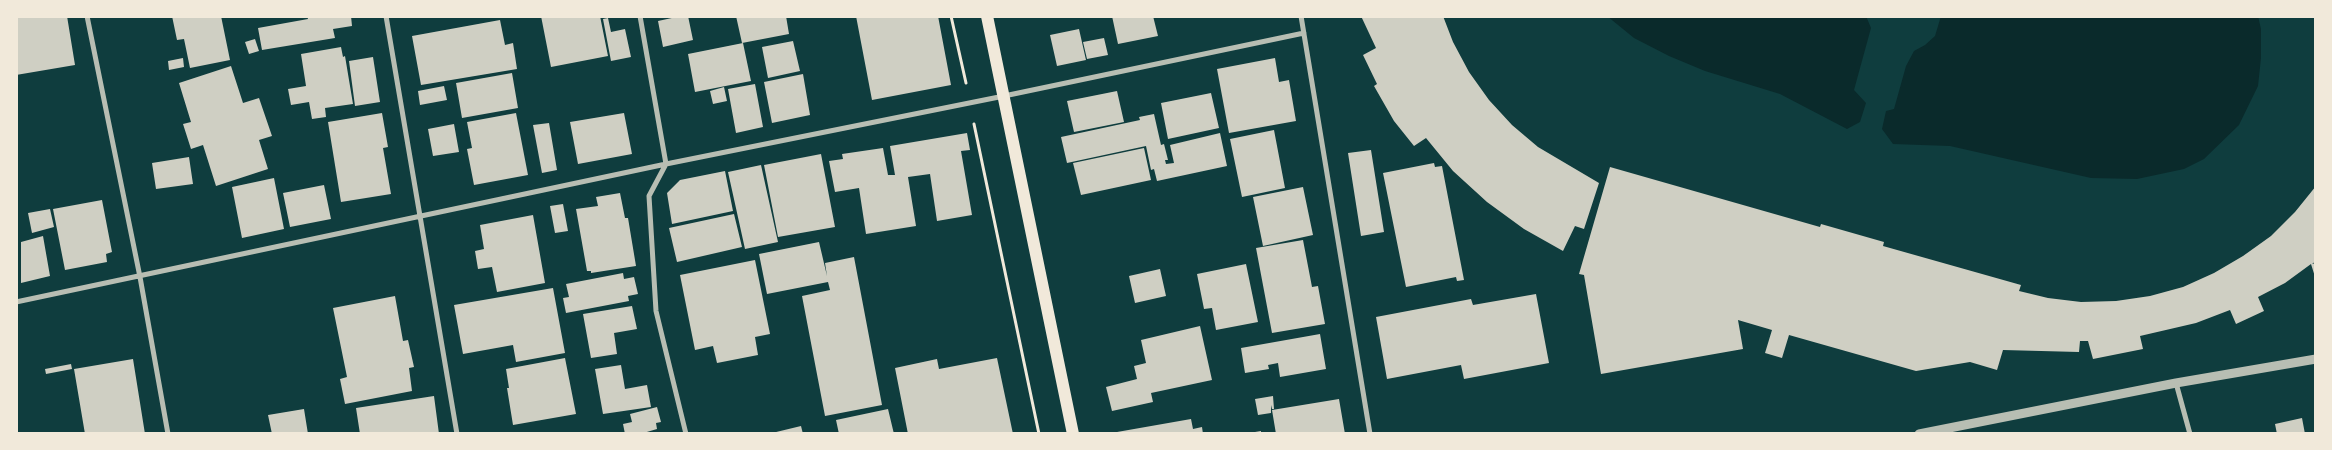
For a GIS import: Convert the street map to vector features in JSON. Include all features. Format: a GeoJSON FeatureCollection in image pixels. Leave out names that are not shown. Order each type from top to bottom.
{"type":"FeatureCollection","features":[{"type":"Feature","properties":{"kind":"main road"},"geometry":{"type":"LineString","coordinates":[[987,16],[1073,434]]}},
{"type":"Feature","properties":{"kind":"street"},"geometry":{"type":"LineString","coordinates":[[87,16],[140,277],[168,434]]}},
{"type":"Feature","properties":{"kind":"street"},"geometry":{"type":"LineString","coordinates":[[386,16],[457,434]]}},
{"type":"Feature","properties":{"kind":"street"},"geometry":{"type":"LineString","coordinates":[[640,16],[666,164],[649,196],[656,311],[686,434]]}},
{"type":"Feature","properties":{"kind":"street"},"geometry":{"type":"LineString","coordinates":[[1301,16],[1370,434]]}},
{"type":"Feature","properties":{"kind":"street"},"geometry":{"type":"LineString","coordinates":[[16,302],[666,164],[1304,33]]}},
{"type":"Feature","properties":{"kind":"street"},"geometry":{"type":"LineString","coordinates":[[1919,434],[2176,383],[2316,359]]}},
{"type":"Feature","properties":{"kind":"street"},"geometry":{"type":"LineString","coordinates":[[2176,383],[2190,434]]}},
{"type":"Feature","properties":{"kind":"path"},"geometry":{"type":"LineString","coordinates":[[952,16],[1039,434]]}},
{"type":"Feature","properties":{"kind":"water"},"geometry":{"type":"Polygon","coordinates":[[[1607,16],[1866,16],[1871,28],[1854,90],[1866,103],[1860,122],[1847,129],[1780,94],[1705,71],[1669,56],[1634,38],[1607,16]]]}},
{"type":"Feature","properties":{"kind":"water"},"geometry":{"type":"Polygon","coordinates":[[[1941,16],[2258,16],[2261,29],[2261,58],[2258,86],[2239,125],[2204,159],[2184,169],[2137,179],[2091,178],[1950,146],[1893,144],[1882,129],[1886,111],[1894,109],[1906,66],[1914,51],[1925,45],[1935,36],[1941,16]]]}},
{"type":"Feature","properties":{"kind":"building"},"geometry":{"type":"Polygon","coordinates":[[[16,16],[67,16],[75,65],[16,75],[16,16]]]}},
{"type":"Feature","properties":{"kind":"building"},"geometry":{"type":"Polygon","coordinates":[[[172,16],[221,16],[230,60],[190,68],[184,39],[177,40],[172,16]]]}},
{"type":"Feature","properties":{"kind":"building"},"geometry":{"type":"Polygon","coordinates":[[[307,16],[351,16],[352,26],[333,29],[335,38],[262,50],[258,28],[308,19],[307,16]]]}},
{"type":"Feature","properties":{"kind":"building"},"geometry":{"type":"Polygon","coordinates":[[[541,16],[600,16],[608,56],[551,67],[541,16]]]}},
{"type":"Feature","properties":{"kind":"building"},"geometry":{"type":"Polygon","coordinates":[[[688,16],[693,40],[663,47],[658,21],[688,16]]]}},
{"type":"Feature","properties":{"kind":"building"},"geometry":{"type":"Polygon","coordinates":[[[736,16],[786,16],[789,34],[742,43],[736,16]]]}},
{"type":"Feature","properties":{"kind":"building"},"geometry":{"type":"Polygon","coordinates":[[[856,16],[938,16],[951,85],[872,100],[856,16]]]}},
{"type":"Feature","properties":{"kind":"building"},"geometry":{"type":"Polygon","coordinates":[[[1112,16],[1153,16],[1158,36],[1118,44],[1112,16]]]}},
{"type":"Feature","properties":{"kind":"building"},"geometry":{"type":"Polygon","coordinates":[[[1361,16],[1443,16],[1453,42],[1469,72],[1489,100],[1512,125],[1538,147],[1599,183],[1584,229],[1575,226],[1563,251],[1524,229],[1487,202],[1453,171],[1426,138],[1414,146],[1394,121],[1374,86],[1377,84],[1363,55],[1376,48],[1361,16]]]}},
{"type":"Feature","properties":{"kind":"building"},"geometry":{"type":"Polygon","coordinates":[[[608,18],[611,32],[625,29],[631,57],[611,61],[603,19],[608,18]]]}},
{"type":"Feature","properties":{"kind":"building"},"geometry":{"type":"Polygon","coordinates":[[[500,20],[505,45],[513,43],[517,69],[421,85],[412,36],[500,20]]]}},
{"type":"Feature","properties":{"kind":"building"},"geometry":{"type":"Polygon","coordinates":[[[1079,29],[1086,60],[1057,66],[1050,35],[1079,29]]]}},
{"type":"Feature","properties":{"kind":"building"},"geometry":{"type":"Polygon","coordinates":[[[1104,38],[1108,55],[1087,59],[1083,42],[1104,38]]]}},
{"type":"Feature","properties":{"kind":"building"},"geometry":{"type":"Polygon","coordinates":[[[255,39],[259,51],[249,54],[245,42],[255,39]]]}},
{"type":"Feature","properties":{"kind":"building"},"geometry":{"type":"Polygon","coordinates":[[[793,41],[800,71],[768,78],[762,47],[793,41]]]}},
{"type":"Feature","properties":{"kind":"building"},"geometry":{"type":"Polygon","coordinates":[[[743,43],[751,81],[695,92],[688,54],[743,43]]]}},
{"type":"Feature","properties":{"kind":"building"},"geometry":{"type":"Polygon","coordinates":[[[341,47],[343,57],[345,56],[353,104],[325,108],[326,117],[312,119],[309,102],[291,105],[288,89],[306,86],[301,54],[341,47]]]}},
{"type":"Feature","properties":{"kind":"building"},"geometry":{"type":"Polygon","coordinates":[[[373,57],[380,102],[355,106],[349,61],[373,57]]]}},
{"type":"Feature","properties":{"kind":"building"},"geometry":{"type":"Polygon","coordinates":[[[183,58],[184,67],[169,70],[168,61],[183,58]]]}},
{"type":"Feature","properties":{"kind":"building"},"geometry":{"type":"Polygon","coordinates":[[[1275,58],[1279,82],[1289,80],[1296,121],[1229,133],[1217,69],[1275,58]]]}},
{"type":"Feature","properties":{"kind":"building"},"geometry":{"type":"Polygon","coordinates":[[[231,66],[243,103],[259,98],[272,136],[259,140],[268,169],[216,186],[203,145],[191,149],[183,124],[191,122],[179,83],[231,66]]]}},
{"type":"Feature","properties":{"kind":"building"},"geometry":{"type":"Polygon","coordinates":[[[512,73],[518,108],[462,118],[456,83],[512,73]]]}},
{"type":"Feature","properties":{"kind":"building"},"geometry":{"type":"Polygon","coordinates":[[[803,74],[810,115],[772,123],[764,82],[803,74]]]}},
{"type":"Feature","properties":{"kind":"building"},"geometry":{"type":"Polygon","coordinates":[[[755,84],[763,127],[736,133],[728,89],[755,84]]]}},
{"type":"Feature","properties":{"kind":"building"},"geometry":{"type":"Polygon","coordinates":[[[444,86],[447,100],[420,105],[418,91],[444,86]]]}},
{"type":"Feature","properties":{"kind":"building"},"geometry":{"type":"Polygon","coordinates":[[[724,87],[727,101],[713,104],[710,91],[724,87]]]}},
{"type":"Feature","properties":{"kind":"building"},"geometry":{"type":"Polygon","coordinates":[[[1117,91],[1124,122],[1074,132],[1067,101],[1117,91]]]}},
{"type":"Feature","properties":{"kind":"building"},"geometry":{"type":"Polygon","coordinates":[[[1211,93],[1219,128],[1168,139],[1161,103],[1211,93]]]}},
{"type":"Feature","properties":{"kind":"building"},"geometry":{"type":"Polygon","coordinates":[[[382,113],[388,147],[383,148],[391,194],[341,202],[328,122],[382,113]]]}},
{"type":"Feature","properties":{"kind":"building"},"geometry":{"type":"Polygon","coordinates":[[[516,113],[528,175],[474,185],[467,149],[472,148],[467,122],[516,113]]]}},
{"type":"Feature","properties":{"kind":"building"},"geometry":{"type":"Polygon","coordinates":[[[624,113],[632,154],[578,164],[570,122],[624,113]]]}},
{"type":"Feature","properties":{"kind":"building"},"geometry":{"type":"Polygon","coordinates":[[[1154,114],[1161,145],[1164,144],[1168,160],[1165,160],[1166,164],[1174,163],[1170,145],[1220,133],[1227,166],[1157,181],[1154,169],[1151,170],[1146,146],[1067,163],[1061,137],[1140,120],[1139,117],[1154,114]]]}},
{"type":"Feature","properties":{"kind":"building"},"geometry":{"type":"Polygon","coordinates":[[[549,123],[557,170],[542,173],[533,125],[549,123]]]}},
{"type":"Feature","properties":{"kind":"building"},"geometry":{"type":"Polygon","coordinates":[[[454,124],[459,152],[433,156],[428,129],[454,124]]]}},
{"type":"Feature","properties":{"kind":"building"},"geometry":{"type":"Polygon","coordinates":[[[1274,130],[1285,188],[1242,197],[1230,139],[1274,130]]]}},
{"type":"Feature","properties":{"kind":"building"},"geometry":{"type":"Polygon","coordinates":[[[967,133],[970,150],[961,151],[972,215],[937,221],[930,174],[908,177],[916,226],[866,234],[859,188],[835,192],[829,161],[843,159],[842,154],[883,148],[888,175],[895,175],[890,146],[967,133]]]}},
{"type":"Feature","properties":{"kind":"building"},"geometry":{"type":"Polygon","coordinates":[[[1144,148],[1151,180],[1081,195],[1073,163],[1144,148]]]}},
{"type":"Feature","properties":{"kind":"building"},"geometry":{"type":"Polygon","coordinates":[[[1371,150],[1384,232],[1361,236],[1348,153],[1371,150]]]}},
{"type":"Feature","properties":{"kind":"building"},"geometry":{"type":"Polygon","coordinates":[[[821,154],[835,227],[778,237],[764,165],[821,154]]]}},
{"type":"Feature","properties":{"kind":"building"},"geometry":{"type":"Polygon","coordinates":[[[189,157],[193,184],[156,189],[152,163],[189,157]]]}},
{"type":"Feature","properties":{"kind":"building"},"geometry":{"type":"Polygon","coordinates":[[[1434,163],[1435,167],[1442,166],[1464,280],[1457,281],[1456,277],[1406,287],[1383,173],[1434,163]]]}},
{"type":"Feature","properties":{"kind":"building"},"geometry":{"type":"Polygon","coordinates":[[[761,165],[778,242],[745,249],[728,172],[761,165]]]}},
{"type":"Feature","properties":{"kind":"building"},"geometry":{"type":"Polygon","coordinates":[[[1610,167],[1820,227],[1821,224],[1884,242],[1883,246],[2021,285],[2019,291],[2048,298],[2081,302],[2116,301],[2150,296],[2183,287],[2214,273],[2243,256],[2271,236],[2295,212],[2316,186],[2316,261],[2312,264],[2316,263],[2316,280],[2311,264],[2285,283],[2258,297],[2264,311],[2236,324],[2230,310],[2196,323],[2140,336],[2143,349],[2093,359],[2088,341],[2080,341],[2079,352],[2003,350],[1997,370],[1970,362],[1916,371],[1789,335],[1782,358],[1765,353],[1772,330],[1738,320],[1743,349],[1601,374],[1584,275],[1579,274],[1610,167]]]}},
{"type":"Feature","properties":{"kind":"building"},"geometry":{"type":"Polygon","coordinates":[[[725,171],[733,211],[672,224],[667,193],[680,180],[725,171]]]}},
{"type":"Feature","properties":{"kind":"building"},"geometry":{"type":"Polygon","coordinates":[[[274,178],[284,229],[242,238],[232,187],[274,178]]]}},
{"type":"Feature","properties":{"kind":"building"},"geometry":{"type":"Polygon","coordinates":[[[324,185],[331,219],[290,227],[283,193],[324,185]]]}},
{"type":"Feature","properties":{"kind":"building"},"geometry":{"type":"Polygon","coordinates":[[[1303,187],[1313,235],[1263,246],[1253,197],[1303,187]]]}},
{"type":"Feature","properties":{"kind":"building"},"geometry":{"type":"Polygon","coordinates":[[[620,193],[625,218],[628,218],[636,266],[591,273],[591,271],[587,271],[576,209],[598,206],[596,197],[620,193]]]}},
{"type":"Feature","properties":{"kind":"building"},"geometry":{"type":"Polygon","coordinates":[[[102,200],[112,252],[106,254],[107,262],[65,270],[53,209],[102,200]]]}},
{"type":"Feature","properties":{"kind":"building"},"geometry":{"type":"Polygon","coordinates":[[[563,204],[568,231],[555,233],[550,206],[563,204]]]}},
{"type":"Feature","properties":{"kind":"building"},"geometry":{"type":"Polygon","coordinates":[[[50,209],[54,227],[32,233],[28,213],[50,209]]]}},
{"type":"Feature","properties":{"kind":"building"},"geometry":{"type":"Polygon","coordinates":[[[734,214],[742,247],[677,262],[669,228],[734,214]]]}},
{"type":"Feature","properties":{"kind":"building"},"geometry":{"type":"Polygon","coordinates":[[[533,215],[545,283],[497,292],[492,267],[478,269],[475,251],[484,249],[480,225],[533,215]]]}},
{"type":"Feature","properties":{"kind":"building"},"geometry":{"type":"Polygon","coordinates":[[[43,236],[50,276],[21,283],[21,242],[43,236]]]}},
{"type":"Feature","properties":{"kind":"building"},"geometry":{"type":"Polygon","coordinates":[[[1303,240],[1312,287],[1318,286],[1325,324],[1272,333],[1256,248],[1303,240]]]}},
{"type":"Feature","properties":{"kind":"building"},"geometry":{"type":"Polygon","coordinates":[[[819,242],[827,276],[825,263],[854,257],[882,405],[825,416],[802,296],[830,290],[828,282],[767,294],[759,254],[819,242]]]}},
{"type":"Feature","properties":{"kind":"building"},"geometry":{"type":"Polygon","coordinates":[[[755,260],[770,334],[755,337],[758,355],[717,363],[713,346],[695,350],[680,275],[755,260]]]}},
{"type":"Feature","properties":{"kind":"building"},"geometry":{"type":"Polygon","coordinates":[[[1246,264],[1258,322],[1216,330],[1212,308],[1204,309],[1197,274],[1246,264]]]}},
{"type":"Feature","properties":{"kind":"building"},"geometry":{"type":"Polygon","coordinates":[[[1160,269],[1166,296],[1135,303],[1129,276],[1160,269]]]}},
{"type":"Feature","properties":{"kind":"building"},"geometry":{"type":"Polygon","coordinates":[[[623,273],[624,279],[634,277],[638,294],[628,296],[629,301],[566,313],[563,298],[569,297],[566,284],[623,273]]]}},
{"type":"Feature","properties":{"kind":"building"},"geometry":{"type":"Polygon","coordinates":[[[553,288],[565,353],[516,362],[513,345],[463,354],[454,305],[553,288]]]}},
{"type":"Feature","properties":{"kind":"building"},"geometry":{"type":"Polygon","coordinates":[[[1536,294],[1549,363],[1464,379],[1461,365],[1387,379],[1376,317],[1471,299],[1473,305],[1536,294]]]}},
{"type":"Feature","properties":{"kind":"building"},"geometry":{"type":"Polygon","coordinates":[[[395,296],[403,341],[408,340],[414,367],[409,368],[412,391],[345,404],[340,379],[347,377],[333,308],[395,296]]]}},
{"type":"Feature","properties":{"kind":"building"},"geometry":{"type":"Polygon","coordinates":[[[632,306],[637,329],[614,333],[617,354],[591,358],[583,314],[632,306]]]}},
{"type":"Feature","properties":{"kind":"building"},"geometry":{"type":"Polygon","coordinates":[[[1200,326],[1212,380],[1151,393],[1153,402],[1112,411],[1106,387],[1137,379],[1134,366],[1146,363],[1141,340],[1200,326]]]}},
{"type":"Feature","properties":{"kind":"building"},"geometry":{"type":"Polygon","coordinates":[[[1320,334],[1326,369],[1280,377],[1278,363],[1268,365],[1269,369],[1245,373],[1241,348],[1320,334]]]}},
{"type":"Feature","properties":{"kind":"building"},"geometry":{"type":"Polygon","coordinates":[[[565,358],[576,414],[513,425],[506,369],[565,358]]]}},
{"type":"Feature","properties":{"kind":"building"},"geometry":{"type":"Polygon","coordinates":[[[997,358],[1013,434],[908,434],[895,368],[937,359],[939,369],[997,358]]]}},
{"type":"Feature","properties":{"kind":"building"},"geometry":{"type":"Polygon","coordinates":[[[133,359],[145,434],[85,434],[74,369],[133,359]]]}},
{"type":"Feature","properties":{"kind":"building"},"geometry":{"type":"Polygon","coordinates":[[[71,364],[72,369],[46,374],[45,369],[71,364]]]}},
{"type":"Feature","properties":{"kind":"building"},"geometry":{"type":"Polygon","coordinates":[[[621,365],[625,389],[647,385],[651,407],[603,414],[595,369],[621,365]]]}},
{"type":"Feature","properties":{"kind":"building"},"geometry":{"type":"Polygon","coordinates":[[[434,396],[439,434],[360,434],[356,408],[434,396]]]}},
{"type":"Feature","properties":{"kind":"building"},"geometry":{"type":"Polygon","coordinates":[[[1273,396],[1274,409],[1272,409],[1271,405],[1271,413],[1258,415],[1255,399],[1273,396]]]}},
{"type":"Feature","properties":{"kind":"building"},"geometry":{"type":"Polygon","coordinates":[[[1339,399],[1345,434],[1276,434],[1272,410],[1339,399]]]}},
{"type":"Feature","properties":{"kind":"building"},"geometry":{"type":"Polygon","coordinates":[[[657,407],[661,422],[656,423],[657,429],[640,434],[625,434],[623,424],[632,422],[630,414],[657,407]]]}},
{"type":"Feature","properties":{"kind":"building"},"geometry":{"type":"Polygon","coordinates":[[[304,409],[308,434],[272,434],[268,415],[304,409]]]}},
{"type":"Feature","properties":{"kind":"building"},"geometry":{"type":"Polygon","coordinates":[[[888,409],[894,434],[839,434],[836,420],[888,409]]]}},
{"type":"Feature","properties":{"kind":"building"},"geometry":{"type":"Polygon","coordinates":[[[2302,418],[2305,434],[2277,434],[2275,424],[2302,418]]]}},
{"type":"Feature","properties":{"kind":"building"},"geometry":{"type":"Polygon","coordinates":[[[1191,419],[1193,429],[1202,427],[1203,434],[1117,434],[1117,432],[1191,419]]]}},
{"type":"Feature","properties":{"kind":"building"},"geometry":{"type":"Polygon","coordinates":[[[801,426],[803,434],[772,434],[772,433],[801,426]]]}},
{"type":"Feature","properties":{"kind":"building"},"geometry":{"type":"Polygon","coordinates":[[[1261,431],[1261,434],[1249,434],[1249,433],[1261,431]]]}}]}
